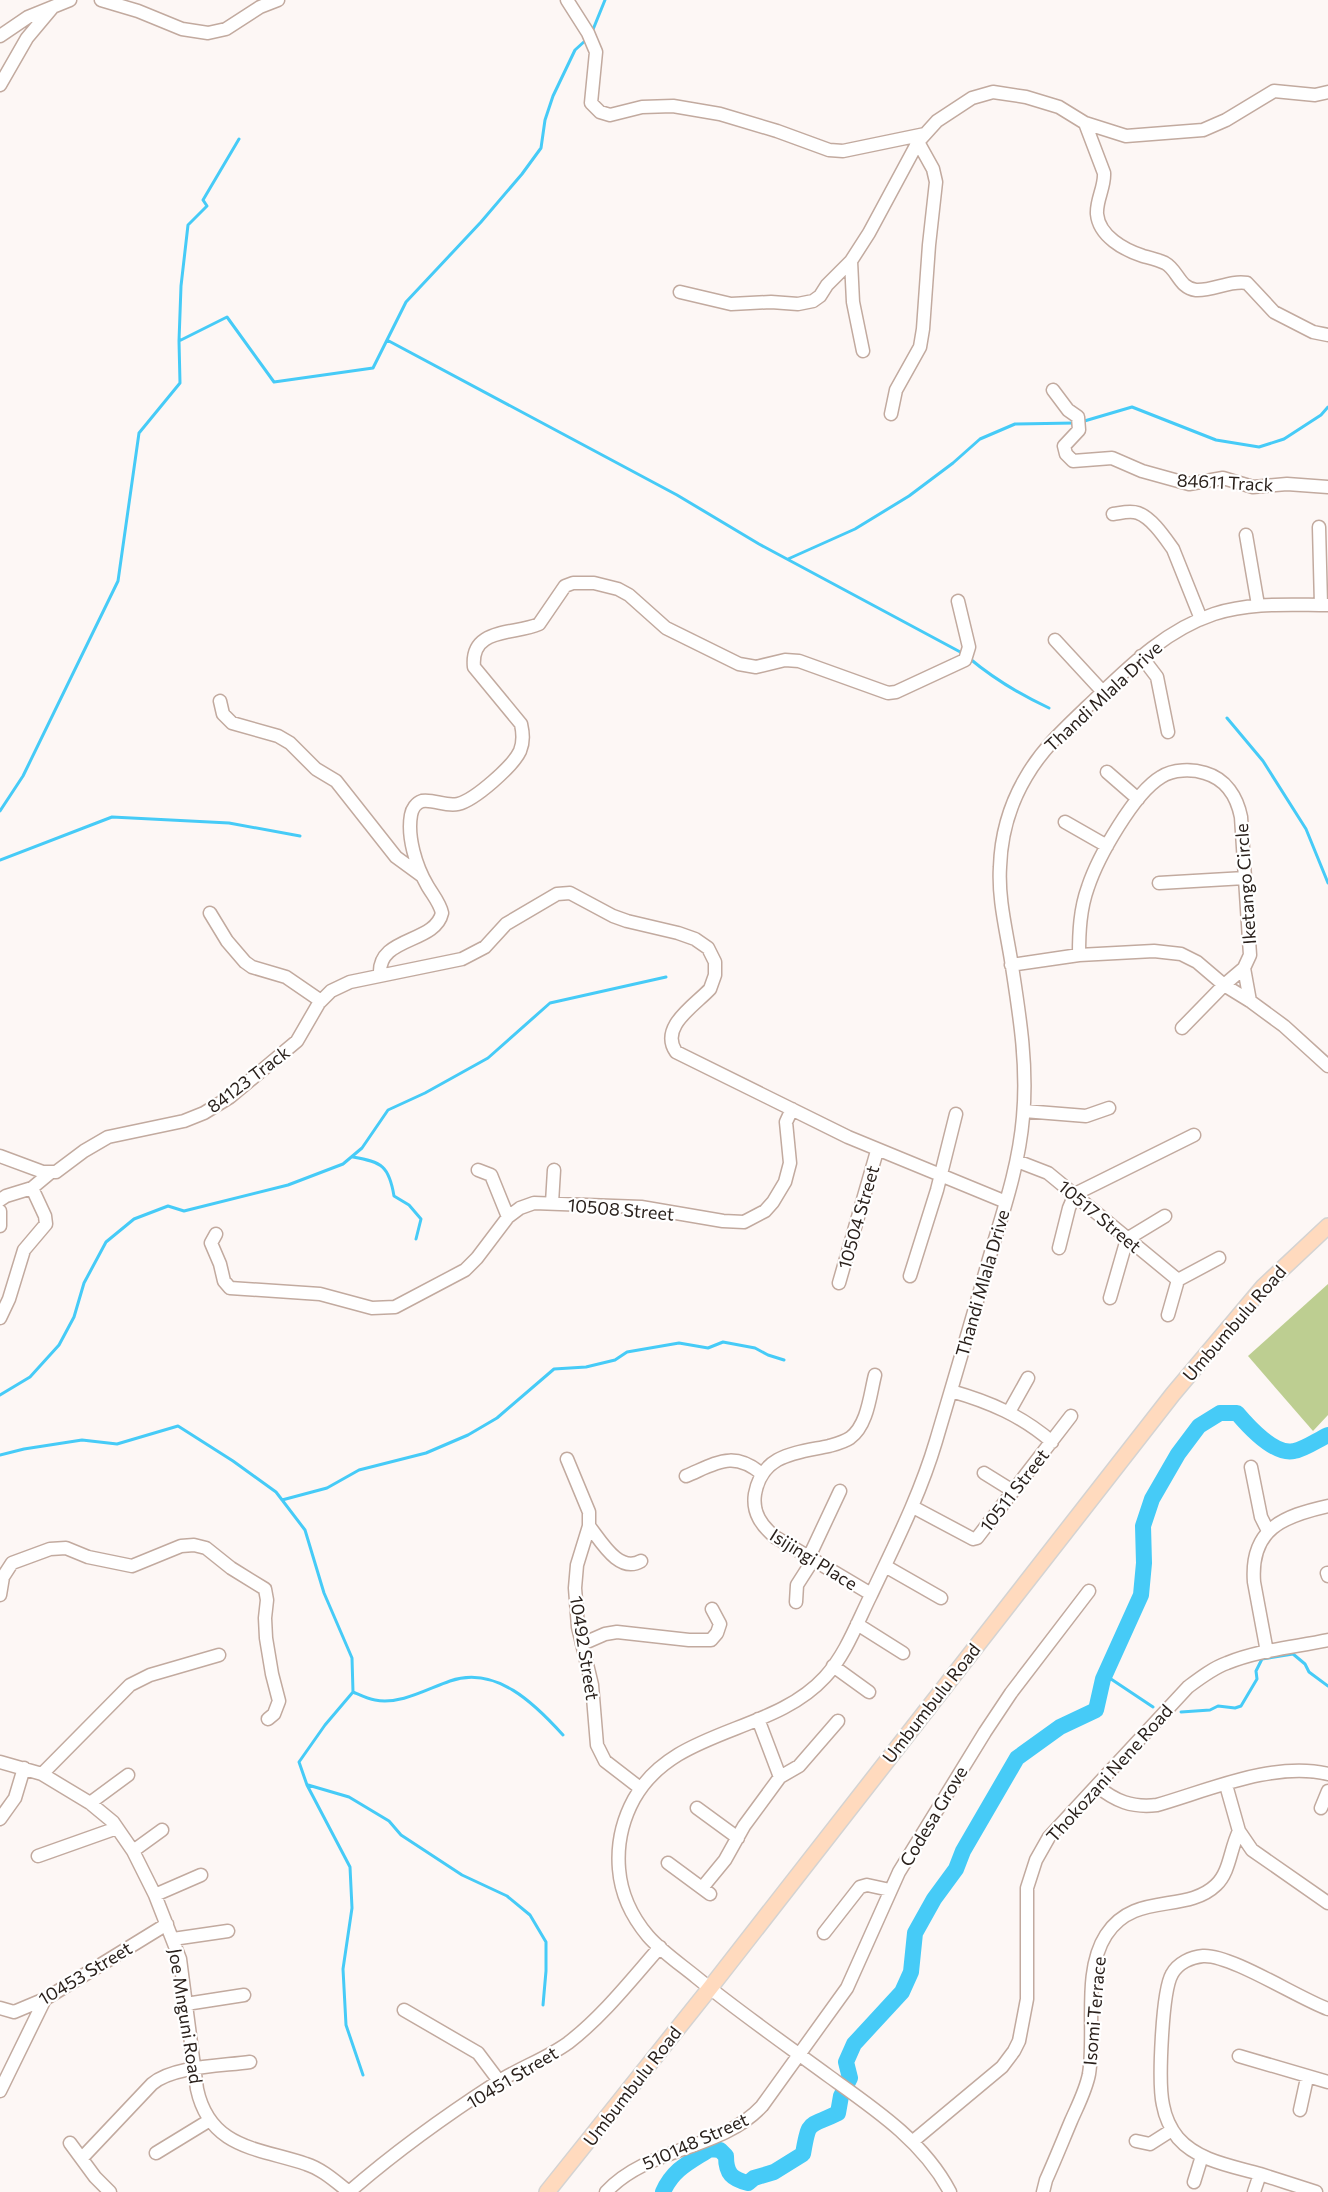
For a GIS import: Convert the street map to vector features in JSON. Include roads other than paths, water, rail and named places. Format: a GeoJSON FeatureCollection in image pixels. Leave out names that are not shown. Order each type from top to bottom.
{"type":"FeatureCollection","features":[{"type":"Feature","properties":{"kind":"main road","name":"Umbumbulu Road"},"geometry":{"type":"LineString","coordinates":[[547,2192],[710,1988],[1208,1350],[1263,1287],[1328,1226]]}},
{"type":"Feature","properties":{"kind":"street"},"geometry":{"type":"LineString","coordinates":[[0,36],[28,17],[70,0]]}},
{"type":"Feature","properties":{"kind":"street"},"geometry":{"type":"LineString","coordinates":[[101,0],[138,11],[182,29],[208,33],[226,29],[260,7],[278,0]]}},
{"type":"Feature","properties":{"kind":"street"},"geometry":{"type":"LineString","coordinates":[[567,0],[588,33],[596,52],[591,103],[604,114],[617,115],[642,108],[673,106],[720,114],[777,130],[829,150],[843,151],[921,138]]}},
{"type":"Feature","properties":{"kind":"street"},"geometry":{"type":"LineString","coordinates":[[0,85],[27,38],[53,7]]}},
{"type":"Feature","properties":{"kind":"street"},"geometry":{"type":"LineString","coordinates":[[680,292],[731,304],[805,304],[820,296],[827,285],[851,261],[869,233],[921,138],[950,111],[972,98],[993,92],[1026,97],[1059,107],[1085,123],[1126,136],[1203,130],[1226,120],[1274,91],[1315,95],[1328,92]]}},
{"type":"Feature","properties":{"kind":"street"},"geometry":{"type":"LineString","coordinates":[[1085,123],[1104,173],[1105,182],[1097,214],[1099,222],[1110,238],[1127,250],[1164,263],[1183,285],[1189,288],[1199,290],[1237,282],[1246,283],[1274,312],[1313,332],[1328,335]]}},
{"type":"Feature","properties":{"kind":"street"},"geometry":{"type":"LineString","coordinates":[[891,414],[896,390],[920,347],[923,329],[936,182],[921,138]]}},
{"type":"Feature","properties":{"kind":"street"},"geometry":{"type":"LineString","coordinates":[[851,261],[853,302],[863,351]]}},
{"type":"Feature","properties":{"kind":"street","name":"84611 Track"},"geometry":{"type":"LineString","coordinates":[[1053,390],[1068,410],[1078,417],[1079,430],[1064,446],[1066,454],[1073,461],[1112,458],[1142,471],[1189,483],[1222,478],[1253,487],[1287,484],[1328,487]]}},
{"type":"Feature","properties":{"kind":"street"},"geometry":{"type":"LineString","coordinates":[[1113,514],[1131,512],[1141,514],[1167,541],[1173,549],[1201,619]]}},
{"type":"Feature","properties":{"kind":"street"},"geometry":{"type":"LineString","coordinates":[[1319,527],[1324,605]]}},
{"type":"Feature","properties":{"kind":"street"},"geometry":{"type":"LineString","coordinates":[[1246,535],[1258,605]]}},
{"type":"Feature","properties":{"kind":"street"},"geometry":{"type":"LineString","coordinates":[[380,975],[380,966],[386,954],[441,919],[441,908],[422,876],[411,838],[412,810],[424,801],[450,805],[465,802],[516,758],[522,742],[521,724],[474,667],[473,658],[478,644],[503,632],[539,624],[568,584],[594,583],[618,589],[638,600],[666,628],[739,664],[756,667],[785,660],[799,661],[888,693],[896,692],[965,660],[969,646],[958,601]]}},
{"type":"Feature","properties":{"kind":"street","name":"Thandi Mlala Drive"},"geometry":{"type":"LineString","coordinates":[[950,2192],[933,2165],[890,2121],[710,1988],[650,1938],[626,1901],[620,1876],[621,1831],[630,1805],[640,1788],[674,1755],[758,1719],[801,1697],[824,1677],[833,1666],[857,1624],[913,1507],[951,1391],[1017,1161],[1024,1111],[1024,1059],[999,873],[1003,837],[1012,806],[1026,776],[1041,754],[1103,692],[1142,656],[1175,632],[1201,619],[1227,610],[1258,605],[1324,605]]}},
{"type":"Feature","properties":{"kind":"street"},"geometry":{"type":"LineString","coordinates":[[1055,640],[1103,692]]}},
{"type":"Feature","properties":{"kind":"street"},"geometry":{"type":"LineString","coordinates":[[1142,656],[1157,677],[1168,732]]}},
{"type":"Feature","properties":{"kind":"street"},"geometry":{"type":"LineString","coordinates":[[220,700],[224,714],[232,723],[278,736],[290,743],[316,769],[336,781],[396,857],[422,876]]}},
{"type":"Feature","properties":{"kind":"street"},"geometry":{"type":"LineString","coordinates":[[1107,772],[1138,799]]}},
{"type":"Feature","properties":{"kind":"street","name":"Iketango Circle"},"geometry":{"type":"LineString","coordinates":[[1079,955],[1079,932],[1088,886],[1107,846],[1138,799],[1154,782],[1171,772],[1202,772],[1217,779],[1231,792],[1239,807],[1250,948],[1248,961],[1244,968],[1182,1028]]}},
{"type":"Feature","properties":{"kind":"street"},"geometry":{"type":"LineString","coordinates":[[1065,822],[1107,846]]}},
{"type":"Feature","properties":{"kind":"street"},"geometry":{"type":"LineString","coordinates":[[1159,883],[1245,878]]}},
{"type":"Feature","properties":{"kind":"street","name":"84123 Track"},"geometry":{"type":"LineString","coordinates":[[33,1188],[50,1173],[61,1170],[84,1151],[108,1137],[184,1121],[216,1107],[297,1041],[321,1001],[338,987],[380,975],[462,958],[485,947],[506,924],[549,898],[563,893],[577,896],[627,921],[688,935],[708,948],[715,962],[715,975],[710,989],[672,1030],[670,1042],[672,1048],[680,1055],[792,1109]]}},
{"type":"Feature","properties":{"kind":"street"},"geometry":{"type":"LineString","coordinates":[[210,913],[227,941],[245,962],[252,967],[286,977],[321,1001]]}},
{"type":"Feature","properties":{"kind":"street"},"geometry":{"type":"LineString","coordinates":[[1011,965],[1079,955],[1173,952],[1197,962],[1224,985],[1284,1026],[1328,1066]]}},
{"type":"Feature","properties":{"kind":"street"},"geometry":{"type":"LineString","coordinates":[[1244,968],[1250,1001]]}},
{"type":"Feature","properties":{"kind":"street"},"geometry":{"type":"LineString","coordinates":[[1024,1111],[1086,1116],[1109,1108]]}},
{"type":"Feature","properties":{"kind":"street"},"geometry":{"type":"LineString","coordinates":[[792,1109],[877,1151],[1006,1202]]}},
{"type":"Feature","properties":{"kind":"street","name":"10508 Street"},"geometry":{"type":"LineString","coordinates":[[216,1234],[211,1243],[224,1281],[230,1288],[321,1294],[362,1306],[387,1308],[403,1304],[465,1270],[508,1217],[527,1205],[552,1203],[656,1208],[732,1222],[754,1218],[773,1202],[785,1182],[790,1163],[786,1122],[792,1109]]}},
{"type":"Feature","properties":{"kind":"street"},"geometry":{"type":"LineString","coordinates":[[910,1276],[956,1113]]}},
{"type":"Feature","properties":{"kind":"street"},"geometry":{"type":"LineString","coordinates":[[1059,1248],[1075,1194],[1194,1135]]}},
{"type":"Feature","properties":{"kind":"street","name":"10504 Street"},"geometry":{"type":"LineString","coordinates":[[839,1282],[877,1151]]}},
{"type":"Feature","properties":{"kind":"street"},"geometry":{"type":"LineString","coordinates":[[0,1156],[50,1173]]}},
{"type":"Feature","properties":{"kind":"street","name":"10517 Street"},"geometry":{"type":"LineString","coordinates":[[1017,1161],[1048,1173],[1178,1280]]}},
{"type":"Feature","properties":{"kind":"street"},"geometry":{"type":"LineString","coordinates":[[478,1170],[491,1175],[508,1217]]}},
{"type":"Feature","properties":{"kind":"street"},"geometry":{"type":"LineString","coordinates":[[552,1203],[554,1170]]}},
{"type":"Feature","properties":{"kind":"street"},"geometry":{"type":"LineString","coordinates":[[0,1200],[33,1188],[46,1224],[24,1250],[9,1299],[0,1318]]}},
{"type":"Feature","properties":{"kind":"street"},"geometry":{"type":"LineString","coordinates":[[0,1211],[0,1226]]}},
{"type":"Feature","properties":{"kind":"street"},"geometry":{"type":"LineString","coordinates":[[1110,1298],[1127,1239],[1165,1216]]}},
{"type":"Feature","properties":{"kind":"street"},"geometry":{"type":"LineString","coordinates":[[1168,1315],[1178,1280],[1219,1258]]}},
{"type":"Feature","properties":{"kind":"street"},"geometry":{"type":"LineString","coordinates":[[686,1476],[718,1462],[732,1459],[745,1462],[762,1474],[769,1465],[789,1455],[839,1443],[852,1437],[865,1415],[875,1375]]}},
{"type":"Feature","properties":{"kind":"street"},"geometry":{"type":"LineString","coordinates":[[1009,1412],[1028,1378]]}},
{"type":"Feature","properties":{"kind":"street"},"geometry":{"type":"LineString","coordinates":[[951,1391],[1009,1412],[1029,1423],[1052,1442]]}},
{"type":"Feature","properties":{"kind":"street","name":"10511 Street"},"geometry":{"type":"LineString","coordinates":[[913,1507],[975,1539],[1071,1416]]}},
{"type":"Feature","properties":{"kind":"street","name":"10492 Street"},"geometry":{"type":"LineString","coordinates":[[567,1459],[589,1512],[589,1526],[576,1576],[576,1615],[592,1685],[596,1738],[601,1755],[612,1768],[640,1788]]}},
{"type":"Feature","properties":{"kind":"street"},"geometry":{"type":"LineString","coordinates":[[1251,1467],[1261,1517],[1268,1531]]}},
{"type":"Feature","properties":{"kind":"street"},"geometry":{"type":"LineString","coordinates":[[984,1473],[1013,1491]]}},
{"type":"Feature","properties":{"kind":"street","name":"Isijingi Place"},"geometry":{"type":"LineString","coordinates":[[762,1474],[754,1497],[754,1505],[759,1520],[775,1538],[871,1594]]}},
{"type":"Feature","properties":{"kind":"street"},"geometry":{"type":"LineString","coordinates":[[796,1602],[798,1582],[840,1491]]}},
{"type":"Feature","properties":{"kind":"street"},"geometry":{"type":"LineString","coordinates":[[1267,1652],[1253,1572],[1257,1552],[1268,1531],[1292,1515],[1328,1506]]}},
{"type":"Feature","properties":{"kind":"street"},"geometry":{"type":"LineString","coordinates":[[589,1526],[622,1563],[630,1565],[641,1561]]}},
{"type":"Feature","properties":{"kind":"street"},"geometry":{"type":"LineString","coordinates":[[0,1595],[3,1577],[12,1563],[50,1549],[66,1548],[88,1557],[132,1566],[182,1546],[194,1545],[206,1548],[231,1568],[265,1589],[266,1638],[279,1701],[274,1714],[268,1719]]}},
{"type":"Feature","properties":{"kind":"street"},"geometry":{"type":"LineString","coordinates":[[885,1566],[941,1598]]}},
{"type":"Feature","properties":{"kind":"street","name":"Codesa Grove"},"geometry":{"type":"LineString","coordinates":[[800,2054],[847,1988],[890,1890],[908,1856],[1004,1703],[1089,1590]]}},
{"type":"Feature","properties":{"kind":"street"},"geometry":{"type":"LineString","coordinates":[[582,1644],[616,1632],[689,1640],[711,1640],[720,1624],[712,1609]]}},
{"type":"Feature","properties":{"kind":"street"},"geometry":{"type":"LineString","coordinates":[[857,1624],[903,1653]]}},
{"type":"Feature","properties":{"kind":"street","name":"Thokozani Nene Road"},"geometry":{"type":"LineString","coordinates":[[912,2142],[1002,2067],[1019,2041],[1026,2014],[1026,1901],[1029,1877],[1049,1837],[1188,1687],[1212,1670],[1226,1663],[1267,1652],[1328,1640]]}},
{"type":"Feature","properties":{"kind":"street"},"geometry":{"type":"LineString","coordinates":[[42,1774],[130,1685],[150,1675],[219,1655]]}},
{"type":"Feature","properties":{"kind":"street"},"geometry":{"type":"LineString","coordinates":[[833,1666],[869,1692]]}},
{"type":"Feature","properties":{"kind":"street"},"geometry":{"type":"LineString","coordinates":[[758,1719],[780,1777]]}},
{"type":"Feature","properties":{"kind":"street"},"geometry":{"type":"LineString","coordinates":[[668,1863],[706,1891],[749,1818],[780,1777],[799,1766],[838,1721]]}},
{"type":"Feature","properties":{"kind":"street","name":"Joe Mnguni Road"},"geometry":{"type":"LineString","coordinates":[[0,1762],[42,1774],[90,1803],[105,1814],[133,1851],[155,1895],[180,1959],[194,2070],[200,2100],[210,2120],[237,2143],[312,2166],[349,2192]]}},
{"type":"Feature","properties":{"kind":"street"},"geometry":{"type":"LineString","coordinates":[[0,1819],[15,1798],[24,1768]]}},
{"type":"Feature","properties":{"kind":"street"},"geometry":{"type":"LineString","coordinates":[[1097,1786],[1119,1801],[1144,1806],[1282,1771],[1309,1770],[1328,1774]]}},
{"type":"Feature","properties":{"kind":"street"},"geometry":{"type":"LineString","coordinates":[[90,1803],[128,1776]]}},
{"type":"Feature","properties":{"kind":"street"},"geometry":{"type":"LineString","coordinates":[[1226,1785],[1239,1832],[1252,1850],[1328,1903]]}},
{"type":"Feature","properties":{"kind":"street"},"geometry":{"type":"LineString","coordinates":[[1321,1808],[1328,1791]]}},
{"type":"Feature","properties":{"kind":"street"},"geometry":{"type":"LineString","coordinates":[[697,1808],[738,1838]]}},
{"type":"Feature","properties":{"kind":"street"},"geometry":{"type":"LineString","coordinates":[[38,1856],[117,1828]]}},
{"type":"Feature","properties":{"kind":"street"},"geometry":{"type":"LineString","coordinates":[[133,1851],[162,1830]]}},
{"type":"Feature","properties":{"kind":"street","name":"Isomi Terrace"},"geometry":{"type":"LineString","coordinates":[[1043,2192],[1086,2085],[1090,2062],[1095,1967],[1104,1938],[1119,1920],[1131,1912],[1190,1898],[1209,1891],[1224,1874],[1230,1849],[1239,1832]]}},
{"type":"Feature","properties":{"kind":"street"},"geometry":{"type":"LineString","coordinates":[[155,1895],[201,1875]]}},
{"type":"Feature","properties":{"kind":"street"},"geometry":{"type":"LineString","coordinates":[[824,1933],[860,1887],[867,1885],[890,1890]]}},
{"type":"Feature","properties":{"kind":"street","name":"10453 Street"},"geometry":{"type":"LineString","coordinates":[[0,2008],[14,2012],[45,1999],[167,1924]]}},
{"type":"Feature","properties":{"kind":"street"},"geometry":{"type":"LineString","coordinates":[[173,1939],[228,1931]]}},
{"type":"Feature","properties":{"kind":"street","name":"10451 Street"},"geometry":{"type":"LineString","coordinates":[[349,2192],[400,2150],[499,2081],[567,2044],[581,2033],[608,2007],[660,1947]]}},
{"type":"Feature","properties":{"kind":"street"},"geometry":{"type":"LineString","coordinates":[[1308,2191],[1202,2156],[1185,2145],[1172,2130],[1161,2091],[1164,2005],[1169,1981],[1176,1968],[1183,1962],[1202,1956],[1220,1959],[1328,2009]]}},
{"type":"Feature","properties":{"kind":"street"},"geometry":{"type":"LineString","coordinates":[[186,2004],[244,1995]]}},
{"type":"Feature","properties":{"kind":"street"},"geometry":{"type":"LineString","coordinates":[[0,2091],[45,1999]]}},
{"type":"Feature","properties":{"kind":"street"},"geometry":{"type":"LineString","coordinates":[[404,2010],[478,2053],[499,2081]]}},
{"type":"Feature","properties":{"kind":"street","name":"510148 Street"},"geometry":{"type":"LineString","coordinates":[[606,2192],[622,2177],[641,2165],[714,2137],[746,2121],[762,2106],[800,2054]]}},
{"type":"Feature","properties":{"kind":"street"},"geometry":{"type":"LineString","coordinates":[[1239,2056],[1307,2078],[1328,2082]]}},
{"type":"Feature","properties":{"kind":"street"},"geometry":{"type":"LineString","coordinates":[[82,2158],[157,2079],[168,2074],[250,2062]]}},
{"type":"Feature","properties":{"kind":"street"},"geometry":{"type":"LineString","coordinates":[[1300,2110],[1307,2078]]}},
{"type":"Feature","properties":{"kind":"street"},"geometry":{"type":"LineString","coordinates":[[156,2153],[210,2120]]}},
{"type":"Feature","properties":{"kind":"street"},"geometry":{"type":"LineString","coordinates":[[1136,2141],[1150,2144],[1172,2130]]}},
{"type":"Feature","properties":{"kind":"street"},"geometry":{"type":"LineString","coordinates":[[70,2143],[95,2177],[110,2192]]}},
{"type":"Feature","properties":{"kind":"street"},"geometry":{"type":"LineString","coordinates":[[1194,2182],[1202,2156]]}},
{"type":"Feature","properties":{"kind":"street"},"geometry":{"type":"LineString","coordinates":[[1254,2192],[1260,2174]]}},
{"type":"Feature","properties":{"kind":"waterway"},"geometry":{"type":"LineString","coordinates":[[592,32],[605,0]]}},
{"type":"Feature","properties":{"kind":"waterway"},"geometry":{"type":"LineString","coordinates":[[0,811],[23,776],[118,581],[139,433],[180,383],[179,341],[227,317],[274,382],[373,368],[406,302],[481,222],[541,148],[545,120],[553,96],[575,50],[586,40]]}},
{"type":"Feature","properties":{"kind":"waterway"},"geometry":{"type":"LineString","coordinates":[[179,341],[181,286],[188,225],[207,206],[203,200],[239,139]]}},
{"type":"Feature","properties":{"kind":"waterway"},"geometry":{"type":"LineString","coordinates":[[387,340],[677,495],[759,544],[964,654]]}},
{"type":"Feature","properties":{"kind":"waterway"},"geometry":{"type":"LineString","coordinates":[[1081,422],[1132,407],[1216,440],[1259,447],[1284,439],[1321,415],[1328,407]]}},
{"type":"Feature","properties":{"kind":"waterway"},"geometry":{"type":"LineString","coordinates":[[788,559],[855,529],[909,496],[953,463],[980,439],[1015,424],[1075,423]]}},
{"type":"Feature","properties":{"kind":"waterway"},"geometry":{"type":"LineString","coordinates":[[969,658],[1007,686],[1049,708]]}},
{"type":"Feature","properties":{"kind":"waterway"},"geometry":{"type":"LineString","coordinates":[[1227,718],[1263,761],[1306,829],[1328,883]]}},
{"type":"Feature","properties":{"kind":"waterway"},"geometry":{"type":"LineString","coordinates":[[0,860],[112,817],[229,823],[300,836]]}},
{"type":"Feature","properties":{"kind":"waterway"},"geometry":{"type":"LineString","coordinates":[[0,1395],[30,1377],[59,1345],[74,1317],[84,1283],[106,1242],[134,1219],[168,1206],[184,1211],[288,1185],[343,1164],[362,1148],[388,1110],[425,1093],[488,1058],[550,1003],[666,977]]}},
{"type":"Feature","properties":{"kind":"waterway"},"geometry":{"type":"LineString","coordinates":[[353,1157],[371,1161],[383,1167],[390,1178],[394,1196],[409,1205],[421,1219],[416,1239]]}},
{"type":"Feature","properties":{"kind":"waterway"},"geometry":{"type":"LineString","coordinates":[[282,1500],[327,1488],[359,1470],[426,1453],[468,1435],[497,1418],[554,1369],[586,1367],[615,1360],[627,1352],[679,1343],[708,1348],[723,1342],[755,1348],[784,1360]]}},
{"type":"Feature","properties":{"kind":"waterway"},"geometry":{"type":"LineString","coordinates":[[663,2192],[677,2172],[710,2149],[720,2150],[726,2156],[727,2167],[731,2175],[742,2181],[748,2183],[754,2178],[774,2172],[803,2154],[809,2129],[815,2123],[838,2113],[841,2096],[850,2078],[846,2062],[854,2044],[902,1992],[911,1972],[915,1933],[934,1899],[956,1869],[963,1851],[1017,1758],[1060,1727],[1096,1710],[1103,1679],[1141,1595],[1144,1563],[1143,1526],[1152,1499],[1178,1454],[1199,1426],[1220,1413],[1237,1413],[1262,1439],[1287,1451],[1302,1448],[1328,1435]]}},
{"type":"Feature","properties":{"kind":"waterway"},"geometry":{"type":"LineString","coordinates":[[0,1455],[82,1440],[117,1444],[178,1426],[276,1492],[305,1530],[324,1593],[352,1658],[353,1692],[325,1725],[299,1762],[307,1785],[350,1867],[352,1908],[343,1969],[346,2025],[363,2075]]}},
{"type":"Feature","properties":{"kind":"waterway"},"geometry":{"type":"LineString","coordinates":[[1181,1712],[1210,1710],[1218,1706],[1235,1708],[1241,1706],[1257,1679],[1256,1671],[1262,1659],[1293,1654],[1305,1664],[1309,1672],[1328,1686]]}},
{"type":"Feature","properties":{"kind":"waterway"},"geometry":{"type":"LineString","coordinates":[[1105,1675],[1153,1707]]}},
{"type":"Feature","properties":{"kind":"waterway"},"geometry":{"type":"LineString","coordinates":[[353,1692],[372,1699],[394,1700],[450,1681],[467,1677],[483,1678],[513,1690],[540,1711],[563,1735]]}},
{"type":"Feature","properties":{"kind":"waterway"},"geometry":{"type":"LineString","coordinates":[[308,1785],[349,1797],[389,1821],[401,1835],[462,1875],[507,1896],[530,1915],[546,1942],[543,2005]]}}]}
